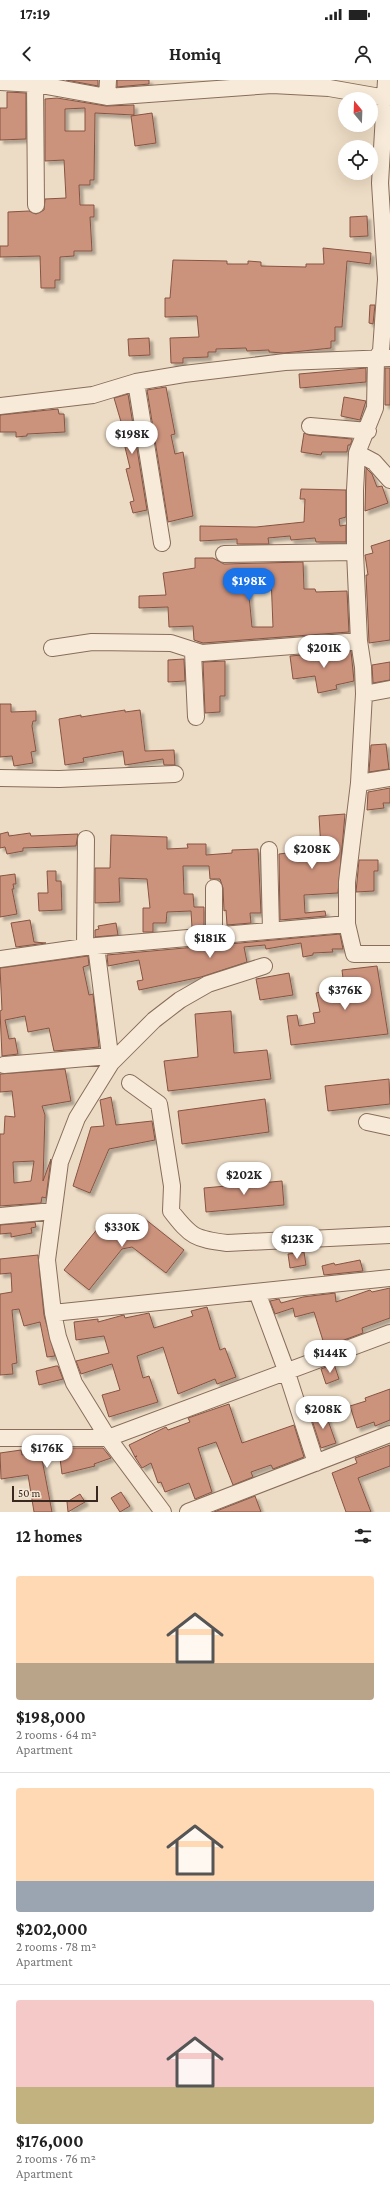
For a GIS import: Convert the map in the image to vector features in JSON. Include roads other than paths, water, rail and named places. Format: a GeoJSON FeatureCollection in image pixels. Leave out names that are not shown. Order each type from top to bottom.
{"type":"FeatureCollection","features":[{"type":"Feature","properties":{"kind":"street"},"geometry":{"type":"LineString","coordinates":[[107,98],[108,80]]}},
{"type":"Feature","properties":{"kind":"street"},"geometry":{"type":"LineString","coordinates":[[386,80],[385,184],[387,250],[381,351],[383,358],[376,408],[358,453],[355,490],[355,552],[359,641],[363,667],[364,694],[358,783],[347,882],[348,924],[354,954],[390,954]]}},
{"type":"Feature","properties":{"kind":"street"},"geometry":{"type":"LineString","coordinates":[[0,82],[35,82],[107,98],[195,85],[272,85],[330,88],[386,98]]}},
{"type":"Feature","properties":{"kind":"street"},"geometry":{"type":"LineString","coordinates":[[35,82],[36,205]]}},
{"type":"Feature","properties":{"kind":"street"},"geometry":{"type":"LineString","coordinates":[[0,406],[93,395],[136,382],[285,362],[383,358]]}},
{"type":"Feature","properties":{"kind":"street"},"geometry":{"type":"LineString","coordinates":[[136,382],[162,543]]}},
{"type":"Feature","properties":{"kind":"street"},"geometry":{"type":"LineString","coordinates":[[310,426],[368,431]]}},
{"type":"Feature","properties":{"kind":"street"},"geometry":{"type":"LineString","coordinates":[[358,453],[374,462],[390,480]]}},
{"type":"Feature","properties":{"kind":"street"},"geometry":{"type":"LineString","coordinates":[[224,554],[355,552]]}},
{"type":"Feature","properties":{"kind":"street"},"geometry":{"type":"LineString","coordinates":[[52,648],[92,642],[171,643],[182,645],[193,652],[202,653],[359,641]]}},
{"type":"Feature","properties":{"kind":"street"},"geometry":{"type":"LineString","coordinates":[[193,652],[196,717]]}},
{"type":"Feature","properties":{"kind":"street"},"geometry":{"type":"LineString","coordinates":[[364,694],[390,689]]}},
{"type":"Feature","properties":{"kind":"street"},"geometry":{"type":"LineString","coordinates":[[0,778],[59,779],[175,774]]}},
{"type":"Feature","properties":{"kind":"street"},"geometry":{"type":"LineString","coordinates":[[358,783],[390,778]]}},
{"type":"Feature","properties":{"kind":"street"},"geometry":{"type":"LineString","coordinates":[[86,839],[90,947],[111,1059]]}},
{"type":"Feature","properties":{"kind":"street"},"geometry":{"type":"LineString","coordinates":[[269,850],[271,930]]}},
{"type":"Feature","properties":{"kind":"street"},"geometry":{"type":"LineString","coordinates":[[214,888],[214,936]]}},
{"type":"Feature","properties":{"kind":"street"},"geometry":{"type":"LineString","coordinates":[[0,959],[90,947],[348,924]]}},
{"type":"Feature","properties":{"kind":"street"},"geometry":{"type":"LineString","coordinates":[[156,1510],[108,1438],[74,1383],[58,1337],[53,1313],[47,1260],[60,1162],[77,1118],[111,1059],[154,1020],[180,1000],[208,984],[264,966]]}},
{"type":"Feature","properties":{"kind":"street"},"geometry":{"type":"LineString","coordinates":[[4,1065],[111,1059]]}},
{"type":"Feature","properties":{"kind":"street"},"geometry":{"type":"LineString","coordinates":[[130,1083],[159,1104],[172,1186],[171,1211],[186,1230],[201,1240],[227,1243],[390,1235]]}},
{"type":"Feature","properties":{"kind":"street"},"geometry":{"type":"LineString","coordinates":[[367,1122],[390,1127]]}},
{"type":"Feature","properties":{"kind":"street"},"geometry":{"type":"LineString","coordinates":[[0,1216],[53,1211]]}},
{"type":"Feature","properties":{"kind":"street"},"geometry":{"type":"LineString","coordinates":[[53,1313],[390,1278]]}},
{"type":"Feature","properties":{"kind":"street"},"geometry":{"type":"LineString","coordinates":[[257,1292],[286,1370],[316,1463]]}},
{"type":"Feature","properties":{"kind":"street"},"geometry":{"type":"LineString","coordinates":[[0,1438],[108,1438],[286,1370],[390,1333]]}},
{"type":"Feature","properties":{"kind":"street"},"geometry":{"type":"LineString","coordinates":[[188,1512],[390,1434]]}}]}
